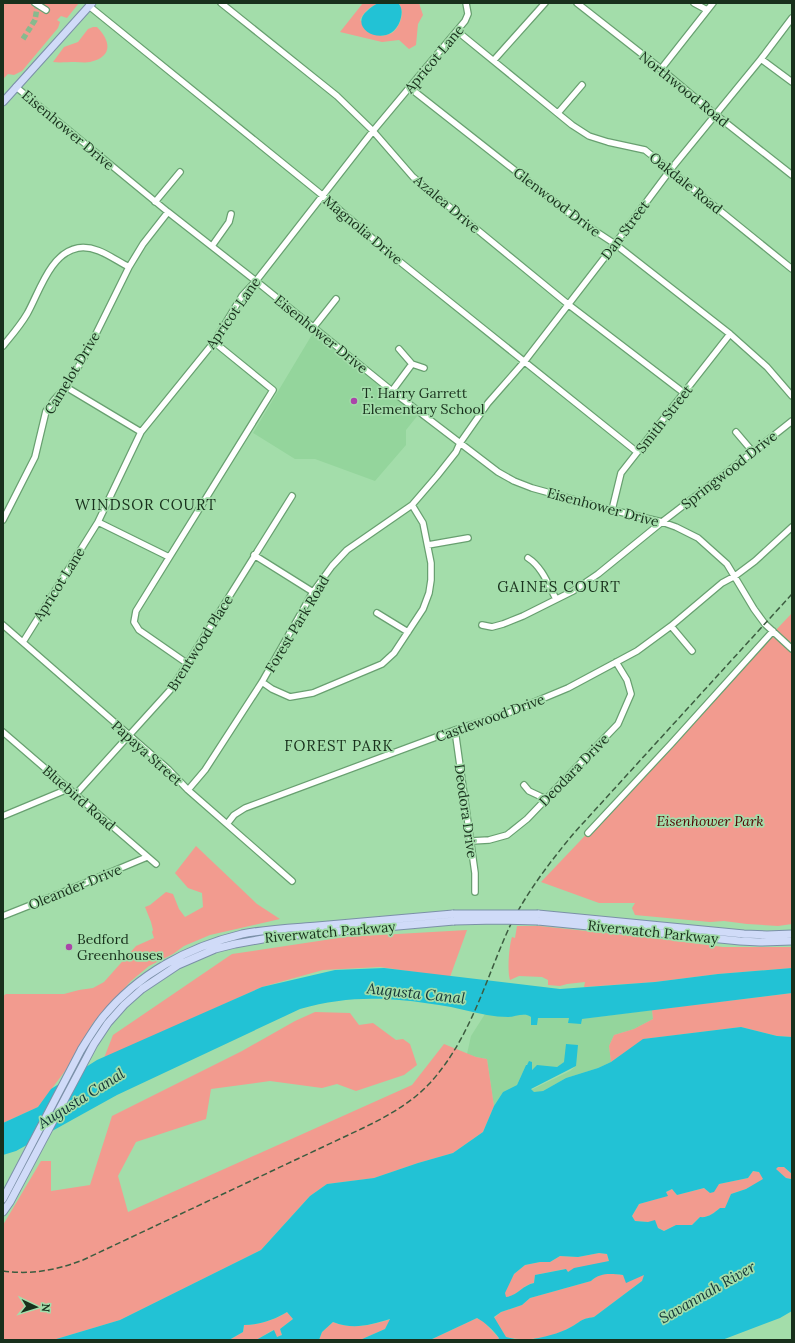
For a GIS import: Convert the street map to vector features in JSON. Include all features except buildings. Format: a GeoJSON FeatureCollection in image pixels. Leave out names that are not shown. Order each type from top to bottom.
{"type":"FeatureCollection","features":[{"type":"Feature","properties":{"kind":"main road"},"geometry":{"type":"LineString","coordinates":[[3,102],[91,5]]}},
{"type":"Feature","properties":{"kind":"main road","name":"Riverwatch Parkway"},"geometry":{"type":"LineString","coordinates":[[538,917],[740,941],[792,941]]}},
{"type":"Feature","properties":{"kind":"main road","name":"Riverwatch Parkway"},"geometry":{"type":"LineString","coordinates":[[3,1199],[81,1050],[104,1017],[131,989],[166,963],[200,947],[243,934],[263,931],[454,918],[538,917],[744,934],[792,934]]}},
{"type":"Feature","properties":{"kind":"main road","name":"Riverwatch Parkway"},"geometry":{"type":"LineString","coordinates":[[3,1212],[94,1044],[108,1023],[124,1005],[142,990],[178,965],[215,949],[274,937],[454,918]]}},
{"type":"Feature","properties":{"kind":"street"},"geometry":{"type":"LineString","coordinates":[[35,3],[46,10]]}},
{"type":"Feature","properties":{"kind":"street","name":"Azalea Drive"},"geometry":{"type":"LineString","coordinates":[[221,3],[337,96],[373,132],[413,177],[569,305],[684,393]]}},
{"type":"Feature","properties":{"kind":"street","name":"Apricot Lane"},"geometry":{"type":"LineString","coordinates":[[23,642],[98,522],[141,432],[214,342],[242,296],[256,281],[373,132],[465,21],[468,14],[466,3]]}},
{"type":"Feature","properties":{"kind":"street"},"geometry":{"type":"LineString","coordinates":[[494,60],[545,3]]}},
{"type":"Feature","properties":{"kind":"street","name":"Northwood Road"},"geometry":{"type":"LineString","coordinates":[[577,3],[662,69],[716,115],[792,175]]}},
{"type":"Feature","properties":{"kind":"street"},"geometry":{"type":"LineString","coordinates":[[694,3],[707,10]]}},
{"type":"Feature","properties":{"kind":"street"},"geometry":{"type":"LineString","coordinates":[[662,69],[713,3]]}},
{"type":"Feature","properties":{"kind":"street","name":"Magnolia Drive"},"geometry":{"type":"LineString","coordinates":[[91,5],[399,261],[637,452]]}},
{"type":"Feature","properties":{"kind":"street","name":"Dan Street"},"geometry":{"type":"LineString","coordinates":[[460,443],[488,404],[524,362],[569,305],[670,170],[761,59],[792,18]]}},
{"type":"Feature","properties":{"kind":"street","name":"Oakdale Road"},"geometry":{"type":"LineString","coordinates":[[457,31],[558,112],[572,125],[589,136],[608,142],[645,150],[792,269]]}},
{"type":"Feature","properties":{"kind":"street"},"geometry":{"type":"LineString","coordinates":[[761,59],[792,82]]}},
{"type":"Feature","properties":{"kind":"street"},"geometry":{"type":"LineString","coordinates":[[558,112],[582,85]]}},
{"type":"Feature","properties":{"kind":"street","name":"Eisenhower Drive"},"geometry":{"type":"LineString","coordinates":[[16,87],[155,202],[256,281],[392,391],[498,472],[514,481],[537,490],[662,522],[698,538],[727,564],[754,609],[765,624],[792,649]]}},
{"type":"Feature","properties":{"kind":"street","name":"Glenwood Drive"},"geometry":{"type":"LineString","coordinates":[[410,88],[574,217],[615,244],[730,334],[767,367],[792,396]]}},
{"type":"Feature","properties":{"kind":"street"},"geometry":{"type":"LineString","coordinates":[[155,202],[180,172]]}},
{"type":"Feature","properties":{"kind":"street","name":"Camelot Drive"},"geometry":{"type":"LineString","coordinates":[[3,520],[35,457],[46,412],[54,400],[66,388],[86,354],[129,267],[143,244],[168,212]]}},
{"type":"Feature","properties":{"kind":"street"},"geometry":{"type":"LineString","coordinates":[[212,246],[229,222],[231,214]]}},
{"type":"Feature","properties":{"kind":"street"},"geometry":{"type":"LineString","coordinates":[[3,346],[26,315],[45,278],[61,255],[78,248],[92,249],[106,253],[129,267]]}},
{"type":"Feature","properties":{"kind":"street"},"geometry":{"type":"LineString","coordinates":[[313,328],[336,299]]}},
{"type":"Feature","properties":{"kind":"street","name":"Smith Street"},"geometry":{"type":"LineString","coordinates":[[612,510],[621,473],[730,334]]}},
{"type":"Feature","properties":{"kind":"street"},"geometry":{"type":"LineString","coordinates":[[188,664],[139,630],[134,622],[136,611],[273,390],[214,342]]}},
{"type":"Feature","properties":{"kind":"street"},"geometry":{"type":"LineString","coordinates":[[398,349],[412,364],[424,368]]}},
{"type":"Feature","properties":{"kind":"street"},"geometry":{"type":"LineString","coordinates":[[392,391],[412,364]]}},
{"type":"Feature","properties":{"kind":"street"},"geometry":{"type":"LineString","coordinates":[[66,388],[141,432]]}},
{"type":"Feature","properties":{"kind":"street","name":"Springwood Drive"},"geometry":{"type":"LineString","coordinates":[[482,624],[492,626],[503,624],[523,616],[556,598],[573,591],[598,574],[792,421]]}},
{"type":"Feature","properties":{"kind":"street"},"geometry":{"type":"LineString","coordinates":[[736,432],[753,452]]}},
{"type":"Feature","properties":{"kind":"street","name":"Forest Park Road"},"geometry":{"type":"LineString","coordinates":[[188,790],[205,770],[262,682],[313,592],[332,566],[347,550],[412,504],[456,452],[460,443]]}},
{"type":"Feature","properties":{"kind":"street","name":"Brentwood Place"},"geometry":{"type":"LineString","coordinates":[[75,795],[172,688],[292,496]]}},
{"type":"Feature","properties":{"kind":"street"},"geometry":{"type":"LineString","coordinates":[[262,682],[272,689],[290,697],[313,693],[382,664],[394,653],[424,609],[431,580],[431,563],[424,523],[412,504]]}},
{"type":"Feature","properties":{"kind":"street"},"geometry":{"type":"LineString","coordinates":[[98,522],[169,557]]}},
{"type":"Feature","properties":{"kind":"street","name":"Castlewood Drive"},"geometry":{"type":"LineString","coordinates":[[227,824],[234,814],[244,808],[454,730],[508,713],[568,688],[637,651],[671,626],[722,583],[735,576],[755,561],[792,527]]}},
{"type":"Feature","properties":{"kind":"street"},"geometry":{"type":"LineString","coordinates":[[428,545],[468,538]]}},
{"type":"Feature","properties":{"kind":"street"},"geometry":{"type":"LineString","coordinates":[[254,555],[313,592]]}},
{"type":"Feature","properties":{"kind":"street"},"geometry":{"type":"LineString","coordinates":[[528,558],[535,563],[544,574],[556,598]]}},
{"type":"Feature","properties":{"kind":"street"},"geometry":{"type":"LineString","coordinates":[[377,613],[408,632]]}},
{"type":"Feature","properties":{"kind":"street","name":"Papaya Street"},"geometry":{"type":"LineString","coordinates":[[3,625],[168,769],[188,790],[292,881]]}},
{"type":"Feature","properties":{"kind":"street"},"geometry":{"type":"LineString","coordinates":[[671,626],[692,651]]}},
{"type":"Feature","properties":{"kind":"street"},"geometry":{"type":"LineString","coordinates":[[588,833],[773,631]]}},
{"type":"Feature","properties":{"kind":"street","name":"Deodara Drive"},"geometry":{"type":"LineString","coordinates":[[471,841],[489,840],[507,835],[527,819],[618,724],[632,694],[616,662]]}},
{"type":"Feature","properties":{"kind":"street","name":"Deodora Drive"},"geometry":{"type":"LineString","coordinates":[[454,730],[471,841],[475,873],[475,892]]}},
{"type":"Feature","properties":{"kind":"street","name":"Bluebird Road"},"geometry":{"type":"LineString","coordinates":[[3,732],[156,864]]}},
{"type":"Feature","properties":{"kind":"street"},"geometry":{"type":"LineString","coordinates":[[524,784],[529,791],[546,799]]}},
{"type":"Feature","properties":{"kind":"street"},"geometry":{"type":"LineString","coordinates":[[3,816],[68,789]]}},
{"type":"Feature","properties":{"kind":"street","name":"Oleander Drive"},"geometry":{"type":"LineString","coordinates":[[3,916],[147,857]]}},
{"type":"Feature","properties":{"kind":"shaded area"},"geometry":{"type":"Polygon","coordinates":[[[313,333],[418,415],[406,430],[406,445],[375,481],[315,459],[295,459],[253,433],[313,333]]]}},
{"type":"Feature","properties":{"kind":"shaded area"},"geometry":{"type":"Polygon","coordinates":[[[652,1010],[653,1019],[634,1029],[614,1035],[609,1046],[611,1062],[598,1068],[566,1078],[543,1091],[534,1093],[531,1090],[570,1071],[576,1066],[564,1062],[557,1067],[536,1067],[532,1070],[529,1063],[526,1065],[517,1085],[503,1092],[494,1106],[487,1059],[467,1054],[471,1036],[485,1014],[509,1017],[515,1015],[529,1015],[531,1017],[531,1025],[538,1018],[558,1017],[569,1018],[581,1024],[581,1019],[652,1010]]]}},
{"type":"Feature","properties":{"kind":"green space"},"geometry":{"type":"Polygon","coordinates":[[[3,3],[79,3],[67,18],[61,16],[57,20],[60,22],[58,28],[22,71],[14,75],[8,74],[3,79],[3,3]]]}},
{"type":"Feature","properties":{"kind":"green space"},"geometry":{"type":"Polygon","coordinates":[[[363,3],[380,3],[368,9],[360,20],[382,36],[392,33],[400,23],[402,10],[398,3],[419,3],[423,15],[418,24],[416,45],[409,49],[399,40],[382,42],[340,32],[363,3]]]}},
{"type":"Feature","properties":{"kind":"green space"},"geometry":{"type":"Polygon","coordinates":[[[97,27],[102,32],[107,43],[106,52],[103,56],[97,60],[88,62],[53,62],[64,47],[78,42],[88,29],[97,27]]]}},
{"type":"Feature","properties":{"kind":"green space"},"geometry":{"type":"Polygon","coordinates":[[[792,613],[792,644],[776,630],[792,613]]]}},
{"type":"Feature","properties":{"kind":"green space","name":"Eisenhower Park"},"geometry":{"type":"Polygon","coordinates":[[[773,631],[792,647],[792,924],[778,926],[724,921],[710,922],[635,915],[632,908],[635,903],[599,903],[541,882],[598,822],[773,631]]]}},
{"type":"Feature","properties":{"kind":"green space"},"geometry":{"type":"Polygon","coordinates":[[[196,846],[257,904],[280,919],[210,935],[184,946],[173,954],[149,966],[131,981],[93,1023],[65,1071],[38,1107],[3,1123],[3,996],[6,994],[64,994],[93,988],[104,982],[136,946],[154,938],[151,922],[145,907],[150,905],[166,892],[173,894],[179,909],[185,917],[203,907],[202,893],[188,888],[175,873],[196,846]]]}},
{"type":"Feature","properties":{"kind":"green space"},"geometry":{"type":"Polygon","coordinates":[[[517,926],[539,926],[723,947],[792,947],[792,968],[718,974],[655,982],[584,987],[585,982],[560,986],[548,985],[548,980],[542,977],[519,976],[510,980],[510,946],[512,937],[515,938],[517,926]]]}},
{"type":"Feature","properties":{"kind":"green space"},"geometry":{"type":"Polygon","coordinates":[[[467,930],[450,977],[380,967],[323,970],[262,987],[104,1058],[113,1035],[232,954],[345,937],[467,930]]]}},
{"type":"Feature","properties":{"kind":"green space"},"geometry":{"type":"Polygon","coordinates":[[[792,993],[792,1037],[777,1036],[741,1027],[644,1039],[611,1062],[609,1046],[614,1035],[634,1029],[653,1019],[652,1010],[792,993]]]}},
{"type":"Feature","properties":{"kind":"green space"},"geometry":{"type":"Polygon","coordinates":[[[315,1012],[350,1013],[359,1025],[373,1023],[396,1040],[403,1039],[410,1044],[417,1065],[404,1075],[356,1091],[337,1084],[322,1088],[270,1081],[211,1089],[206,1119],[136,1142],[118,1176],[128,1212],[412,1085],[444,1044],[476,1057],[487,1059],[494,1106],[483,1132],[453,1153],[374,1178],[327,1184],[310,1196],[261,1250],[120,1320],[53,1340],[3,1340],[3,1225],[41,1161],[51,1161],[51,1191],[90,1185],[112,1116],[242,1051],[295,1021],[315,1012]]]}},
{"type":"Feature","properties":{"kind":"green space"},"geometry":{"type":"Polygon","coordinates":[[[778,1167],[784,1167],[792,1174],[791,1179],[786,1178],[775,1169],[778,1167]]]}},
{"type":"Feature","properties":{"kind":"green space"},"geometry":{"type":"Polygon","coordinates":[[[753,1171],[759,1172],[764,1179],[746,1189],[731,1194],[725,1209],[720,1208],[708,1216],[700,1217],[692,1225],[676,1225],[664,1231],[648,1222],[635,1221],[632,1216],[639,1204],[667,1196],[666,1192],[672,1189],[677,1195],[704,1188],[710,1193],[719,1184],[748,1178],[753,1171]]]}},
{"type":"Feature","properties":{"kind":"green space"},"geometry":{"type":"Polygon","coordinates":[[[599,1253],[607,1254],[609,1261],[568,1272],[565,1269],[535,1275],[534,1283],[527,1285],[514,1295],[506,1298],[504,1293],[514,1274],[525,1265],[550,1262],[560,1256],[578,1257],[599,1253]]]}},
{"type":"Feature","properties":{"kind":"green space"},"geometry":{"type":"Polygon","coordinates":[[[607,1273],[645,1275],[642,1281],[594,1317],[583,1319],[564,1331],[556,1334],[531,1339],[506,1337],[494,1318],[501,1312],[522,1305],[530,1298],[591,1281],[597,1276],[607,1273]]]}},
{"type":"Feature","properties":{"kind":"green space"},"geometry":{"type":"Polygon","coordinates":[[[287,1312],[293,1319],[280,1329],[282,1335],[277,1337],[273,1330],[256,1340],[229,1340],[243,1332],[244,1325],[267,1322],[287,1312]]]}},
{"type":"Feature","properties":{"kind":"green space"},"geometry":{"type":"Polygon","coordinates":[[[477,1318],[484,1322],[499,1338],[498,1340],[430,1340],[477,1318]]]}},
{"type":"Feature","properties":{"kind":"green space"},"geometry":{"type":"Polygon","coordinates":[[[391,1319],[385,1329],[360,1340],[319,1340],[322,1332],[333,1322],[348,1326],[362,1326],[391,1319]]]}},
{"type":"Feature","properties":{"kind":"water"},"geometry":{"type":"Polygon","coordinates":[[[380,3],[398,3],[402,11],[400,21],[395,30],[387,35],[379,36],[365,30],[362,24],[362,18],[373,6],[380,3]]]}},
{"type":"Feature","properties":{"kind":"water","name":"Augusta Canal"},"geometry":{"type":"Polygon","coordinates":[[[384,968],[560,989],[655,982],[718,974],[792,968],[792,993],[582,1019],[581,1024],[568,1023],[569,1018],[538,1018],[537,1025],[531,1025],[531,1017],[526,1015],[508,1017],[495,1016],[445,1006],[403,1000],[352,999],[318,1004],[300,1009],[117,1095],[16,1151],[3,1155],[3,1123],[38,1107],[51,1089],[97,1060],[262,987],[335,970],[384,968]]]}},
{"type":"Feature","properties":{"kind":"water","name":"Savannah River"},"geometry":{"type":"Polygon","coordinates":[[[741,1027],[777,1036],[792,1037],[792,1174],[792,1311],[780,1318],[722,1340],[529,1340],[561,1332],[583,1319],[594,1317],[642,1281],[644,1275],[626,1283],[623,1275],[610,1274],[602,1275],[591,1281],[530,1298],[522,1305],[501,1312],[494,1317],[506,1337],[519,1340],[498,1340],[499,1338],[492,1329],[477,1318],[430,1340],[360,1340],[385,1329],[390,1319],[362,1326],[348,1326],[333,1322],[322,1332],[319,1340],[256,1340],[274,1330],[277,1337],[282,1335],[280,1329],[293,1319],[287,1312],[266,1322],[244,1325],[243,1332],[229,1340],[53,1340],[120,1320],[261,1250],[310,1196],[327,1184],[374,1178],[453,1153],[483,1132],[494,1106],[503,1092],[517,1085],[529,1061],[532,1062],[532,1070],[537,1065],[557,1067],[564,1062],[566,1044],[578,1045],[576,1066],[531,1089],[534,1092],[543,1091],[566,1078],[598,1068],[611,1062],[643,1039],[741,1027]],[[778,1167],[776,1169],[786,1178],[791,1179],[792,1174],[784,1167],[778,1167]],[[753,1171],[748,1178],[719,1184],[714,1192],[710,1193],[704,1188],[677,1195],[672,1189],[666,1192],[668,1196],[639,1204],[632,1216],[635,1221],[648,1222],[655,1220],[658,1228],[664,1231],[676,1225],[692,1225],[700,1217],[708,1216],[720,1208],[725,1208],[731,1194],[746,1189],[763,1179],[759,1172],[753,1171]],[[599,1253],[578,1257],[560,1256],[550,1262],[525,1265],[514,1274],[505,1293],[506,1297],[513,1295],[534,1283],[535,1275],[566,1269],[568,1272],[574,1268],[609,1261],[607,1254],[599,1253]]]}},
{"type":"Feature","properties":{"kind":"tunnel"},"geometry":{"type":"LineString","coordinates":[[23,39],[35,20],[37,8]]}},
{"type":"Feature","properties":{"kind":"railway"},"geometry":{"type":"LineString","coordinates":[[3,1271],[44,1271],[83,1260],[370,1124],[397,1110],[414,1098],[429,1084],[455,1049],[475,1009],[509,928],[523,902],[547,867],[574,833],[792,594]]}},
{"type":"Feature","properties":{"kind":"place","name":"T. Harry Garrett Elementary School"},"geometry":{"type":"Point","coordinates":[354,401]}},
{"type":"Feature","properties":{"kind":"place","name":"Bedford Greenhouses"},"geometry":{"type":"Point","coordinates":[69,947]}},
{"type":"Feature","properties":{"kind":"district","name":"WINDSOR COURT"},"geometry":{"type":"Point","coordinates":[146,504]}},
{"type":"Feature","properties":{"kind":"district","name":"GAINES COURT"},"geometry":{"type":"Point","coordinates":[559,586]}},
{"type":"Feature","properties":{"kind":"district","name":"FOREST PARK"},"geometry":{"type":"Point","coordinates":[339,745]}}]}
